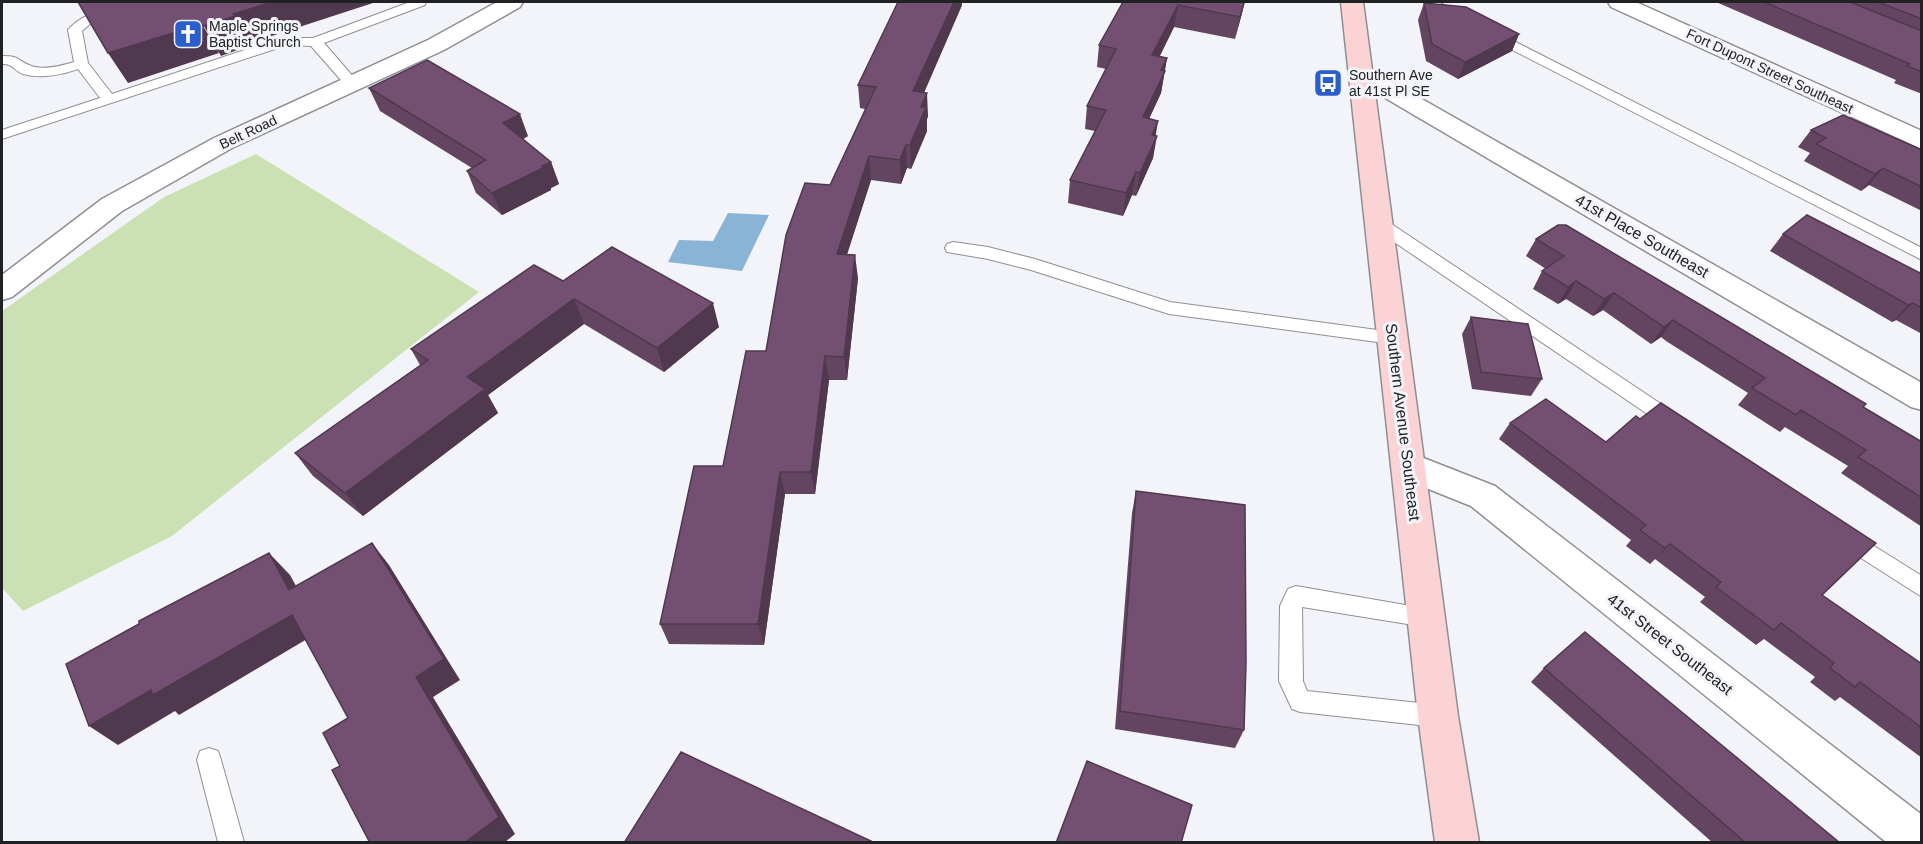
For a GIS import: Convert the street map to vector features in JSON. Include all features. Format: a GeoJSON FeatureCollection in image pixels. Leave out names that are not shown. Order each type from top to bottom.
{"type":"FeatureCollection","features":[{"type":"Feature","properties":{"kind":"main road","name":"Southern Avenue Southeast"},"geometry":{"type":"LineString","coordinates":[[1352,2],[1438,716],[1457,843]]}},
{"type":"Feature","properties":{"kind":"street","name":"Belt Road"},"geometry":{"type":"LineString","coordinates":[[2,290],[112,205],[223,143],[436,45],[512,2]]}},
{"type":"Feature","properties":{"kind":"street","name":"Fort Dupont Street Southeast"},"geometry":{"type":"LineString","coordinates":[[1619,2],[1920,138]]}},
{"type":"Feature","properties":{"kind":"street","name":"41st Place Southeast"},"geometry":{"type":"LineString","coordinates":[[1361,74],[1922,398]]}},
{"type":"Feature","properties":{"kind":"street","name":"41st Street Southeast"},"geometry":{"type":"LineString","coordinates":[[1408,466],[1483,496],[1920,843]]}},
{"type":"Feature","properties":{"kind":"lane"},"geometry":{"type":"LineString","coordinates":[[109,99],[81,64],[75,30],[86,20],[138,2]]}},
{"type":"Feature","properties":{"kind":"lane"},"geometry":{"type":"LineString","coordinates":[[2,135],[286,41],[315,42],[420,2]]}},
{"type":"Feature","properties":{"kind":"lane"},"geometry":{"type":"LineString","coordinates":[[1429,2],[1922,255]]}},
{"type":"Feature","properties":{"kind":"lane"},"geometry":{"type":"LineString","coordinates":[[315,42],[352,84]]}},
{"type":"Feature","properties":{"kind":"lane"},"geometry":{"type":"LineString","coordinates":[[2,60],[14,60],[26,70],[59,71],[81,64]]}},
{"type":"Feature","properties":{"kind":"lane"},"geometry":{"type":"LineString","coordinates":[[1378,223],[1695,436]]}},
{"type":"Feature","properties":{"kind":"lane"},"geometry":{"type":"LineString","coordinates":[[953,248],[988,253],[1035,265],[1169,308],[1392,338]]}},
{"type":"Feature","properties":{"kind":"lane"},"geometry":{"type":"LineString","coordinates":[[1833,528],[1922,588]]}},
{"type":"Feature","properties":{"kind":"lane"},"geometry":{"type":"LineString","coordinates":[[1426,617],[1296,596],[1291,606],[1291,681],[1300,701],[1438,716]]}},
{"type":"Feature","properties":{"kind":"lane"},"geometry":{"type":"LineString","coordinates":[[209,760],[231,843]]}},
{"type":"Feature","properties":{"kind":"green space"},"geometry":{"type":"Polygon","coordinates":[[[256,154],[479,292],[172,536],[23,611],[2,588],[2,311],[164,197],[256,154]]]}},
{"type":"Feature","properties":{"kind":"water"},"geometry":{"type":"Polygon","coordinates":[[[728,213],[769,215],[742,271],[668,262],[679,240],[713,241],[728,213]]]}},
{"type":"Feature","properties":{"kind":"building"},"geometry":{"type":"Polygon","coordinates":[[[78,2],[272,2],[204,26],[202,24],[108,53],[78,2]]]}},
{"type":"Feature","properties":{"kind":"building"},"geometry":{"type":"Polygon","coordinates":[[[898,2],[954,2],[913,91],[927,93],[921,107],[926,107],[910,145],[906,145],[900,160],[869,156],[837,254],[855,255],[844,357],[825,356],[811,472],[780,472],[758,624],[660,624],[694,466],[723,466],[746,351],[766,351],[786,235],[805,183],[830,185],[876,87],[858,85],[898,2]]]}},
{"type":"Feature","properties":{"kind":"building"},"geometry":{"type":"Polygon","coordinates":[[[1123,2],[1244,2],[1240,17],[1178,5],[1152,55],[1167,58],[1161,70],[1165,71],[1143,117],[1158,121],[1152,135],[1157,136],[1140,173],[1136,172],[1126,193],[1070,180],[1106,110],[1087,106],[1116,49],[1099,45],[1123,2]]]}},
{"type":"Feature","properties":{"kind":"building"},"geometry":{"type":"Polygon","coordinates":[[[1764,2],[1850,2],[1922,31],[1922,72],[1907,66],[1910,64],[1764,2]]]}},
{"type":"Feature","properties":{"kind":"building"},"geometry":{"type":"Polygon","coordinates":[[[1878,2],[1922,2],[1922,19],[1878,2]]]}},
{"type":"Feature","properties":{"kind":"building"},"geometry":{"type":"Polygon","coordinates":[[[1424,3],[1466,7],[1519,34],[1465,62],[1432,44],[1424,3]]]}},
{"type":"Feature","properties":{"kind":"building"},"geometry":{"type":"Polygon","coordinates":[[[427,60],[520,114],[503,123],[551,162],[492,193],[467,171],[486,160],[369,88],[427,60]]]}},
{"type":"Feature","properties":{"kind":"building"},"geometry":{"type":"Polygon","coordinates":[[[1843,115],[1922,150],[1922,187],[1883,168],[1875,174],[1816,144],[1826,138],[1811,130],[1843,115]]]}},
{"type":"Feature","properties":{"kind":"building"},"geometry":{"type":"Polygon","coordinates":[[[1807,215],[1922,274],[1922,308],[1913,303],[1908,305],[1783,234],[1807,215]]]}},
{"type":"Feature","properties":{"kind":"building"},"geometry":{"type":"Polygon","coordinates":[[[1558,225],[1566,225],[1726,320],[1866,404],[1863,407],[1922,442],[1922,498],[1858,457],[1866,450],[1801,410],[1796,415],[1752,388],[1765,378],[1673,320],[1664,327],[1614,293],[1604,299],[1576,281],[1568,287],[1542,271],[1564,256],[1536,239],[1558,225]]]}},
{"type":"Feature","properties":{"kind":"building"},"geometry":{"type":"Polygon","coordinates":[[[612,247],[713,303],[657,348],[574,299],[467,377],[485,389],[345,493],[295,453],[428,360],[411,349],[534,265],[563,281],[612,247]]]}},
{"type":"Feature","properties":{"kind":"building"},"geometry":{"type":"Polygon","coordinates":[[[1471,317],[1528,324],[1542,379],[1481,372],[1471,317]]]}},
{"type":"Feature","properties":{"kind":"building"},"geometry":{"type":"Polygon","coordinates":[[[1546,399],[1606,442],[1636,416],[1640,419],[1661,403],[1876,543],[1822,595],[1922,664],[1922,728],[1860,682],[1855,687],[1830,668],[1834,663],[1781,623],[1774,630],[1716,587],[1721,582],[1670,544],[1665,548],[1640,530],[1646,525],[1510,423],[1546,399]]]}},
{"type":"Feature","properties":{"kind":"building"},"geometry":{"type":"Polygon","coordinates":[[[1136,491],[1245,505],[1244,730],[1120,711],[1136,491]]]}},
{"type":"Feature","properties":{"kind":"building"},"geometry":{"type":"Polygon","coordinates":[[[372,543],[444,659],[416,677],[499,817],[464,843],[370,843],[332,770],[340,766],[323,733],[348,718],[292,615],[153,695],[151,690],[89,726],[66,664],[139,624],[139,621],[269,553],[289,590],[372,543]]]}},
{"type":"Feature","properties":{"kind":"building"},"geometry":{"type":"Polygon","coordinates":[[[1585,632],[1840,843],[1746,843],[1544,668],[1585,632]]]}},
{"type":"Feature","properties":{"kind":"building"},"geometry":{"type":"Polygon","coordinates":[[[681,752],[875,843],[624,843],[681,752]]]}},
{"type":"Feature","properties":{"kind":"building"},"geometry":{"type":"Polygon","coordinates":[[[1087,761],[1192,805],[1181,843],[1056,843],[1087,761]]]}},
{"type":"Feature","properties":{"kind":"place","name":"Maple Springs Baptist Church"},"geometry":{"type":"Point","coordinates":[188,34]}},
{"type":"Feature","properties":{"kind":"place","name":"Southern Ave at 41st Pl SE"},"geometry":{"type":"Point","coordinates":[1328,83]}}]}
